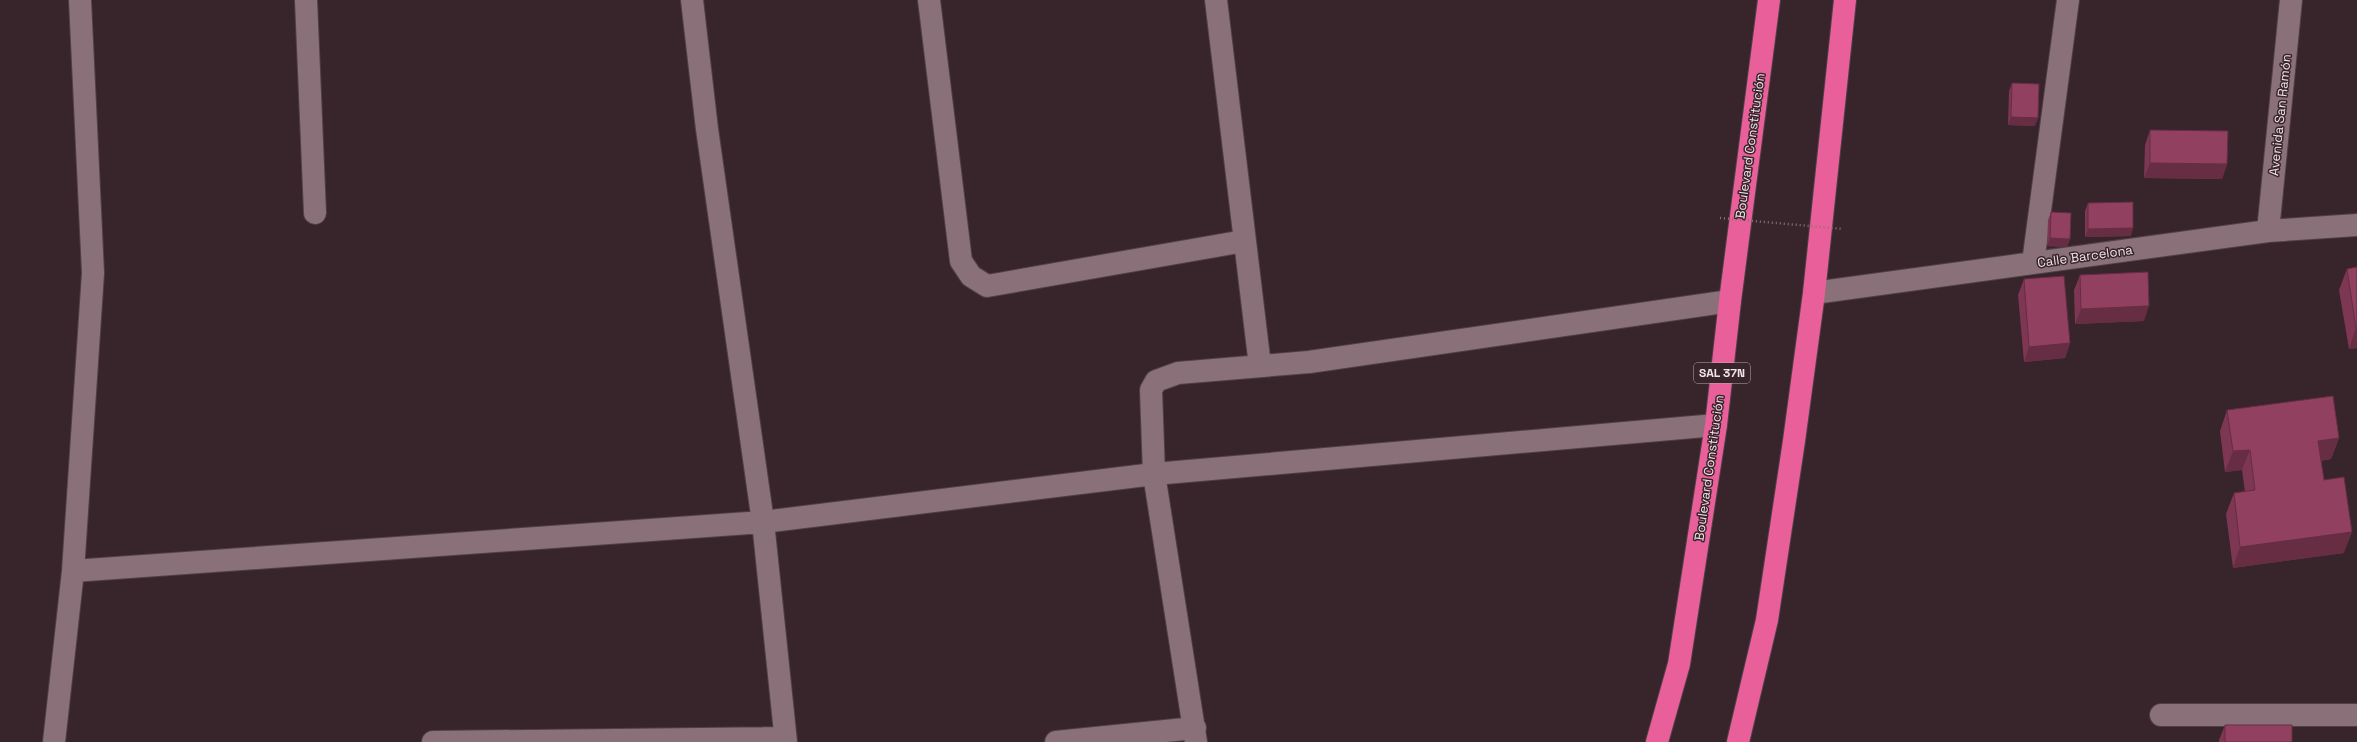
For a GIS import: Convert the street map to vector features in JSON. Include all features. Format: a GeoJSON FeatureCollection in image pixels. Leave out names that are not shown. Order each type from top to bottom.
{"type":"FeatureCollection","features":[{"type":"Feature","properties":{"kind":"highway","name":"Boulevard Constitución"},"geometry":{"type":"LineString","coordinates":[[1656,742],[1679,664],[1716,425],[1730,301],[1769,0]]}},
{"type":"Feature","properties":{"kind":"highway"},"geometry":{"type":"LineString","coordinates":[[1738,742],[1767,620],[1814,293],[1845,0]]}},
{"type":"Feature","properties":{"kind":"street"},"geometry":{"type":"LineString","coordinates":[[54,742],[73,571],[93,274],[80,0]]}},
{"type":"Feature","properties":{"kind":"street"},"geometry":{"type":"LineString","coordinates":[[306,0],[316,213]]}},
{"type":"Feature","properties":{"kind":"street"},"geometry":{"type":"LineString","coordinates":[[433,742],[786,740],[763,522],[707,128],[692,0]]}},
{"type":"Feature","properties":{"kind":"street"},"geometry":{"type":"LineString","coordinates":[[929,0],[961,261],[971,276],[987,286],[1244,241]]}},
{"type":"Feature","properties":{"kind":"street"},"geometry":{"type":"LineString","coordinates":[[1216,0],[1260,366]]}},
{"type":"Feature","properties":{"kind":"street"},"geometry":{"type":"LineString","coordinates":[[2033,263],[2068,0]]}},
{"type":"Feature","properties":{"kind":"street","name":"Avenida San Ramón"},"geometry":{"type":"LineString","coordinates":[[2268,231],[2291,0]]}},
{"type":"Feature","properties":{"kind":"street","name":"Calle Barcelona"},"geometry":{"type":"LineString","coordinates":[[1814,293],[2268,231],[2357,225]]}},
{"type":"Feature","properties":{"kind":"street"},"geometry":{"type":"LineString","coordinates":[[1056,742],[1196,735],[1154,474],[1151,390],[1156,381],[1178,373],[1309,362],[1730,301]]}},
{"type":"Feature","properties":{"kind":"street"},"geometry":{"type":"LineString","coordinates":[[73,571],[763,522],[1154,474],[1716,425]]}},
{"type":"Feature","properties":{"kind":"street"},"geometry":{"type":"LineString","coordinates":[[2161,715],[2357,715]]}},
{"type":"Feature","properties":{"kind":"path"},"geometry":{"type":"LineString","coordinates":[[1720,218],[1843,229]]}},
{"type":"Feature","properties":{"kind":"building"},"geometry":{"type":"Polygon","coordinates":[[[2012,83],[2039,84],[2038,118],[2011,117],[2012,83]]]}},
{"type":"Feature","properties":{"kind":"building"},"geometry":{"type":"Polygon","coordinates":[[[2150,130],[2228,131],[2227,164],[2150,163],[2150,130]]]}},
{"type":"Feature","properties":{"kind":"building"},"geometry":{"type":"Polygon","coordinates":[[[2133,202],[2133,228],[2088,229],[2088,203],[2133,202]]]}},
{"type":"Feature","properties":{"kind":"building"},"geometry":{"type":"Polygon","coordinates":[[[2051,212],[2071,213],[2070,239],[2050,238],[2051,212]]]}},
{"type":"Feature","properties":{"kind":"building"},"geometry":{"type":"Polygon","coordinates":[[[2357,267],[2357,328],[2356,328],[2347,269],[2357,267]]]}},
{"type":"Feature","properties":{"kind":"building"},"geometry":{"type":"Polygon","coordinates":[[[2148,272],[2149,306],[2081,309],[2080,275],[2148,272]]]}},
{"type":"Feature","properties":{"kind":"building"},"geometry":{"type":"Polygon","coordinates":[[[2064,276],[2070,343],[2029,347],[2024,279],[2064,276]]]}},
{"type":"Feature","properties":{"kind":"building"},"geometry":{"type":"Polygon","coordinates":[[[2333,396],[2339,438],[2318,441],[2324,480],[2344,477],[2352,532],[2240,547],[2234,493],[2255,490],[2250,450],[2233,451],[2227,410],[2333,396]]]}},
{"type":"Feature","properties":{"kind":"building"},"geometry":{"type":"Polygon","coordinates":[[[2225,725],[2292,725],[2292,742],[2225,742],[2225,725]]]}}]}
